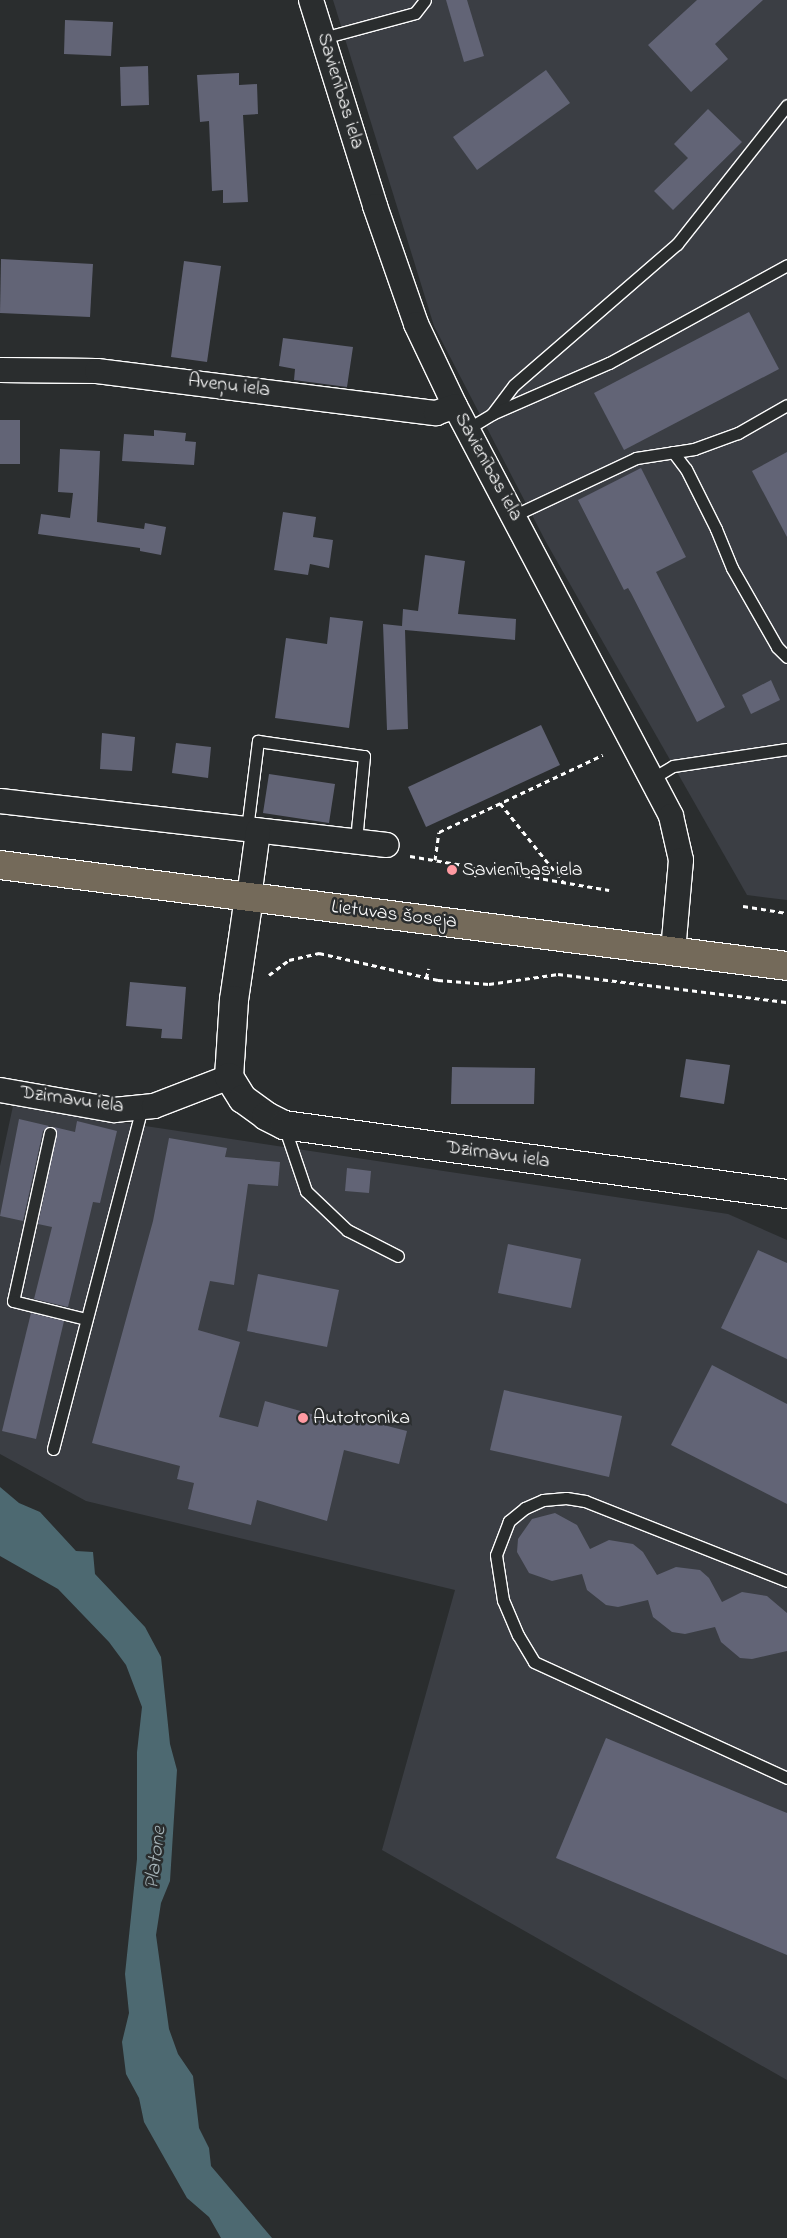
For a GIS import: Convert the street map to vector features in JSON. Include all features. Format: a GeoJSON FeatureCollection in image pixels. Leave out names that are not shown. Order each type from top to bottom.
{"type":"FeatureCollection","features":[{"type":"Feature","properties":{"kind":"main road","name":"Lietuvas šoseja"},"geometry":{"type":"LineString","coordinates":[[0,865],[787,966]]}},
{"type":"Feature","properties":{"kind":"street","name":"Savienības iela"},"geometry":{"type":"LineString","coordinates":[[311,0],[394,264],[416,324],[455,406],[469,428],[515,515],[653,778],[671,816],[680,860],[673,951]]}},
{"type":"Feature","properties":{"kind":"street","name":"Aveņu iela"},"geometry":{"type":"LineString","coordinates":[[0,370],[97,371],[436,413],[455,406]]}},
{"type":"Feature","properties":{"kind":"street"},"geometry":{"type":"LineString","coordinates":[[0,801],[387,846]]}},
{"type":"Feature","properties":{"kind":"street"},"geometry":{"type":"LineString","coordinates":[[229,1078],[234,1000],[249,897],[253,830]]}},
{"type":"Feature","properties":{"kind":"street","name":"Dzirnavu iela"},"geometry":{"type":"LineString","coordinates":[[0,1091],[114,1110],[154,1106],[229,1078],[243,1099],[284,1125],[787,1194]]}},
{"type":"Feature","properties":{"kind":"lane"},"geometry":{"type":"LineString","coordinates":[[323,38],[415,13],[425,0]]}},
{"type":"Feature","properties":{"kind":"lane"},"geometry":{"type":"LineString","coordinates":[[492,414],[514,385],[677,244],[787,105]]}},
{"type":"Feature","properties":{"kind":"lane"},"geometry":{"type":"LineString","coordinates":[[469,428],[492,414],[609,363],[787,264]]}},
{"type":"Feature","properties":{"kind":"lane"},"geometry":{"type":"LineString","coordinates":[[515,515],[636,458],[673,452],[738,433],[787,405]]}},
{"type":"Feature","properties":{"kind":"lane"},"geometry":{"type":"LineString","coordinates":[[673,452],[686,469],[716,529],[732,568],[777,647],[787,657]]}},
{"type":"Feature","properties":{"kind":"lane"},"geometry":{"type":"LineString","coordinates":[[253,830],[258,741],[364,756],[356,842]]}},
{"type":"Feature","properties":{"kind":"lane"},"geometry":{"type":"LineString","coordinates":[[653,778],[672,766],[787,749]]}},
{"type":"Feature","properties":{"kind":"lane"},"geometry":{"type":"LineString","coordinates":[[53,1450],[142,1107]]}},
{"type":"Feature","properties":{"kind":"lane"},"geometry":{"type":"LineString","coordinates":[[284,1125],[306,1191],[347,1230],[398,1256]]}},
{"type":"Feature","properties":{"kind":"lane"},"geometry":{"type":"LineString","coordinates":[[50,1133],[13,1300],[86,1319]]}},
{"type":"Feature","properties":{"kind":"lane"},"geometry":{"type":"LineString","coordinates":[[787,1581],[586,1501],[566,1498],[543,1500],[525,1508],[509,1521],[496,1555],[503,1600],[518,1635],[534,1662],[787,1778]]}},
{"type":"Feature","properties":{"kind":"path"},"geometry":{"type":"LineString","coordinates":[[435,860],[439,832],[603,755]]}},
{"type":"Feature","properties":{"kind":"path"},"geometry":{"type":"LineString","coordinates":[[500,803],[564,883]]}},
{"type":"Feature","properties":{"kind":"path"},"geometry":{"type":"LineString","coordinates":[[387,846],[397,855],[609,890]]}},
{"type":"Feature","properties":{"kind":"path"},"geometry":{"type":"LineString","coordinates":[[474,876],[484,870]]}},
{"type":"Feature","properties":{"kind":"path"},"geometry":{"type":"LineString","coordinates":[[743,906],[787,913]]}},
{"type":"Feature","properties":{"kind":"path"},"geometry":{"type":"LineString","coordinates":[[269,975],[289,960],[319,953],[426,978],[488,984],[558,974],[787,1002]]}},
{"type":"Feature","properties":{"kind":"path"},"geometry":{"type":"LineString","coordinates":[[426,978],[429,968]]}},
{"type":"Feature","properties":{"kind":"shaded area"},"geometry":{"type":"Polygon","coordinates":[[[333,0],[787,0],[787,900],[747,895],[546,542],[434,326],[333,0]]]}},
{"type":"Feature","properties":{"kind":"shaded area"},"geometry":{"type":"Polygon","coordinates":[[[13,1106],[728,1214],[787,1240],[787,2080],[382,1850],[455,1590],[86,1501],[0,1454],[0,1166],[13,1106]]]}},
{"type":"Feature","properties":{"kind":"water","name":"Platone"},"geometry":{"type":"Polygon","coordinates":[[[0,1487],[19,1503],[40,1512],[76,1551],[93,1552],[95,1574],[145,1627],[161,1657],[170,1744],[177,1770],[170,1881],[161,1903],[156,1935],[169,2029],[178,2054],[193,2076],[199,2128],[209,2148],[211,2166],[272,2238],[221,2238],[209,2217],[187,2198],[144,2122],[139,2098],[126,2074],[122,2042],[129,2013],[125,1974],[137,1859],[137,1752],[142,1707],[126,1665],[109,1642],[58,1589],[0,1556],[0,1487]]]}},
{"type":"Feature","properties":{"kind":"building"},"geometry":{"type":"Polygon","coordinates":[[[446,0],[467,0],[484,56],[464,62],[446,0]]]}},
{"type":"Feature","properties":{"kind":"building"},"geometry":{"type":"Polygon","coordinates":[[[697,0],[763,0],[715,44],[728,59],[691,92],[648,45],[697,0]]]}},
{"type":"Feature","properties":{"kind":"building"},"geometry":{"type":"Polygon","coordinates":[[[65,20],[113,22],[111,56],[64,54],[65,20]]]}},
{"type":"Feature","properties":{"kind":"building"},"geometry":{"type":"Polygon","coordinates":[[[148,66],[149,105],[121,106],[120,67],[148,66]]]}},
{"type":"Feature","properties":{"kind":"building"},"geometry":{"type":"Polygon","coordinates":[[[546,70],[570,103],[477,170],[453,137],[546,70]]]}},
{"type":"Feature","properties":{"kind":"building"},"geometry":{"type":"Polygon","coordinates":[[[239,73],[239,85],[257,84],[258,114],[243,115],[248,202],[223,203],[223,190],[212,191],[209,121],[200,122],[197,75],[239,73]]]}},
{"type":"Feature","properties":{"kind":"building"},"geometry":{"type":"Polygon","coordinates":[[[708,109],[742,142],[673,210],[654,191],[688,158],[674,144],[708,109]]]}},
{"type":"Feature","properties":{"kind":"building"},"geometry":{"type":"Polygon","coordinates":[[[1,259],[93,264],[90,317],[0,313],[1,259]]]}},
{"type":"Feature","properties":{"kind":"building"},"geometry":{"type":"Polygon","coordinates":[[[184,261],[221,266],[207,362],[171,357],[184,261]]]}},
{"type":"Feature","properties":{"kind":"building"},"geometry":{"type":"Polygon","coordinates":[[[749,312],[779,369],[624,450],[594,393],[749,312]]]}},
{"type":"Feature","properties":{"kind":"building"},"geometry":{"type":"Polygon","coordinates":[[[283,338],[353,347],[347,387],[294,380],[295,369],[279,366],[283,338]]]}},
{"type":"Feature","properties":{"kind":"building"},"geometry":{"type":"Polygon","coordinates":[[[0,420],[20,420],[20,464],[0,464],[0,420]]]}},
{"type":"Feature","properties":{"kind":"building"},"geometry":{"type":"Polygon","coordinates":[[[154,430],[186,433],[185,441],[196,442],[194,465],[122,461],[124,434],[154,436],[154,430]]]}},
{"type":"Feature","properties":{"kind":"building"},"geometry":{"type":"Polygon","coordinates":[[[60,449],[100,451],[97,522],[144,529],[145,523],[166,527],[161,555],[140,551],[140,548],[38,534],[41,514],[70,518],[73,493],[58,492],[60,449]]]}},
{"type":"Feature","properties":{"kind":"building"},"geometry":{"type":"Polygon","coordinates":[[[787,452],[787,537],[752,471],[787,452]]]}},
{"type":"Feature","properties":{"kind":"building"},"geometry":{"type":"Polygon","coordinates":[[[641,468],[686,557],[656,572],[725,707],[697,722],[631,593],[628,588],[624,590],[578,500],[641,468]]]}},
{"type":"Feature","properties":{"kind":"building"},"geometry":{"type":"Polygon","coordinates":[[[283,512],[316,517],[313,537],[333,540],[329,568],[310,564],[308,575],[274,570],[283,512]]]}},
{"type":"Feature","properties":{"kind":"building"},"geometry":{"type":"Polygon","coordinates":[[[425,555],[465,561],[458,614],[516,619],[515,640],[405,630],[408,729],[387,730],[383,624],[402,626],[403,609],[418,611],[425,555]]]}},
{"type":"Feature","properties":{"kind":"building"},"geometry":{"type":"Polygon","coordinates":[[[330,617],[363,621],[349,728],[275,718],[286,638],[327,644],[330,617]]]}},
{"type":"Feature","properties":{"kind":"building"},"geometry":{"type":"Polygon","coordinates":[[[771,680],[780,700],[751,714],[742,695],[771,680]]]}},
{"type":"Feature","properties":{"kind":"building"},"geometry":{"type":"Polygon","coordinates":[[[541,725],[560,765],[426,827],[408,787],[541,725]]]}},
{"type":"Feature","properties":{"kind":"building"},"geometry":{"type":"Polygon","coordinates":[[[102,733],[135,737],[132,771],[100,769],[102,733]]]}},
{"type":"Feature","properties":{"kind":"building"},"geometry":{"type":"Polygon","coordinates":[[[176,743],[211,747],[208,778],[172,773],[176,743]]]}},
{"type":"Feature","properties":{"kind":"building"},"geometry":{"type":"Polygon","coordinates":[[[269,774],[335,784],[329,823],[263,813],[269,774]]]}},
{"type":"Feature","properties":{"kind":"building"},"geometry":{"type":"Polygon","coordinates":[[[130,982],[186,987],[182,1039],[161,1038],[162,1029],[126,1026],[130,982]]]}},
{"type":"Feature","properties":{"kind":"building"},"geometry":{"type":"Polygon","coordinates":[[[686,1059],[730,1065],[724,1104],[680,1097],[686,1059]]]}},
{"type":"Feature","properties":{"kind":"building"},"geometry":{"type":"Polygon","coordinates":[[[452,1067],[535,1068],[534,1104],[451,1104],[452,1067]]]}},
{"type":"Feature","properties":{"kind":"building"},"geometry":{"type":"Polygon","coordinates":[[[19,1119],[49,1126],[43,1131],[23,1221],[0,1216],[19,1119]]]}},
{"type":"Feature","properties":{"kind":"building"},"geometry":{"type":"Polygon","coordinates":[[[77,1121],[117,1131],[100,1203],[93,1202],[68,1307],[34,1299],[52,1227],[38,1224],[57,1135],[54,1127],[75,1132],[77,1121]]]}},
{"type":"Feature","properties":{"kind":"building"},"geometry":{"type":"Polygon","coordinates":[[[169,1138],[227,1148],[225,1157],[280,1162],[278,1186],[248,1184],[234,1285],[210,1281],[198,1330],[240,1342],[219,1417],[258,1427],[265,1401],[350,1425],[352,1417],[407,1431],[399,1464],[344,1450],[327,1521],[257,1500],[251,1525],[188,1509],[194,1483],[177,1479],[180,1466],[92,1443],[153,1221],[169,1138]]]}},
{"type":"Feature","properties":{"kind":"building"},"geometry":{"type":"Polygon","coordinates":[[[347,1168],[371,1171],[369,1193],[345,1191],[347,1168]]]}},
{"type":"Feature","properties":{"kind":"building"},"geometry":{"type":"Polygon","coordinates":[[[508,1244],[581,1259],[571,1308],[498,1293],[508,1244]]]}},
{"type":"Feature","properties":{"kind":"building"},"geometry":{"type":"Polygon","coordinates":[[[758,1250],[787,1263],[787,1359],[721,1328],[758,1250]]]}},
{"type":"Feature","properties":{"kind":"building"},"geometry":{"type":"Polygon","coordinates":[[[258,1274],[339,1290],[327,1347],[247,1331],[258,1274]]]}},
{"type":"Feature","properties":{"kind":"building"},"geometry":{"type":"Polygon","coordinates":[[[31,1313],[64,1321],[36,1439],[2,1431],[31,1313]]]}},
{"type":"Feature","properties":{"kind":"building"},"geometry":{"type":"Polygon","coordinates":[[[712,1365],[787,1404],[787,1504],[671,1445],[712,1365]]]}},
{"type":"Feature","properties":{"kind":"building"},"geometry":{"type":"Polygon","coordinates":[[[504,1390],[622,1416],[609,1477],[490,1450],[504,1390]]]}},
{"type":"Feature","properties":{"kind":"building"},"geometry":{"type":"Polygon","coordinates":[[[555,1513],[577,1525],[590,1549],[609,1540],[633,1544],[643,1552],[657,1575],[676,1567],[700,1570],[709,1578],[722,1602],[742,1592],[767,1596],[787,1613],[787,1651],[752,1659],[740,1658],[721,1642],[715,1627],[685,1634],[672,1632],[653,1617],[648,1600],[618,1607],[606,1605],[587,1590],[582,1574],[552,1581],[529,1573],[517,1552],[518,1539],[532,1519],[555,1513]]]}},
{"type":"Feature","properties":{"kind":"building"},"geometry":{"type":"Polygon","coordinates":[[[606,1738],[787,1813],[787,1955],[556,1858],[606,1738]]]}},
{"type":"Feature","properties":{"kind":"place","name":"Savienības iela"},"geometry":{"type":"Point","coordinates":[452,870]}},
{"type":"Feature","properties":{"kind":"place","name":"Autotronika"},"geometry":{"type":"Point","coordinates":[303,1418]}}]}
